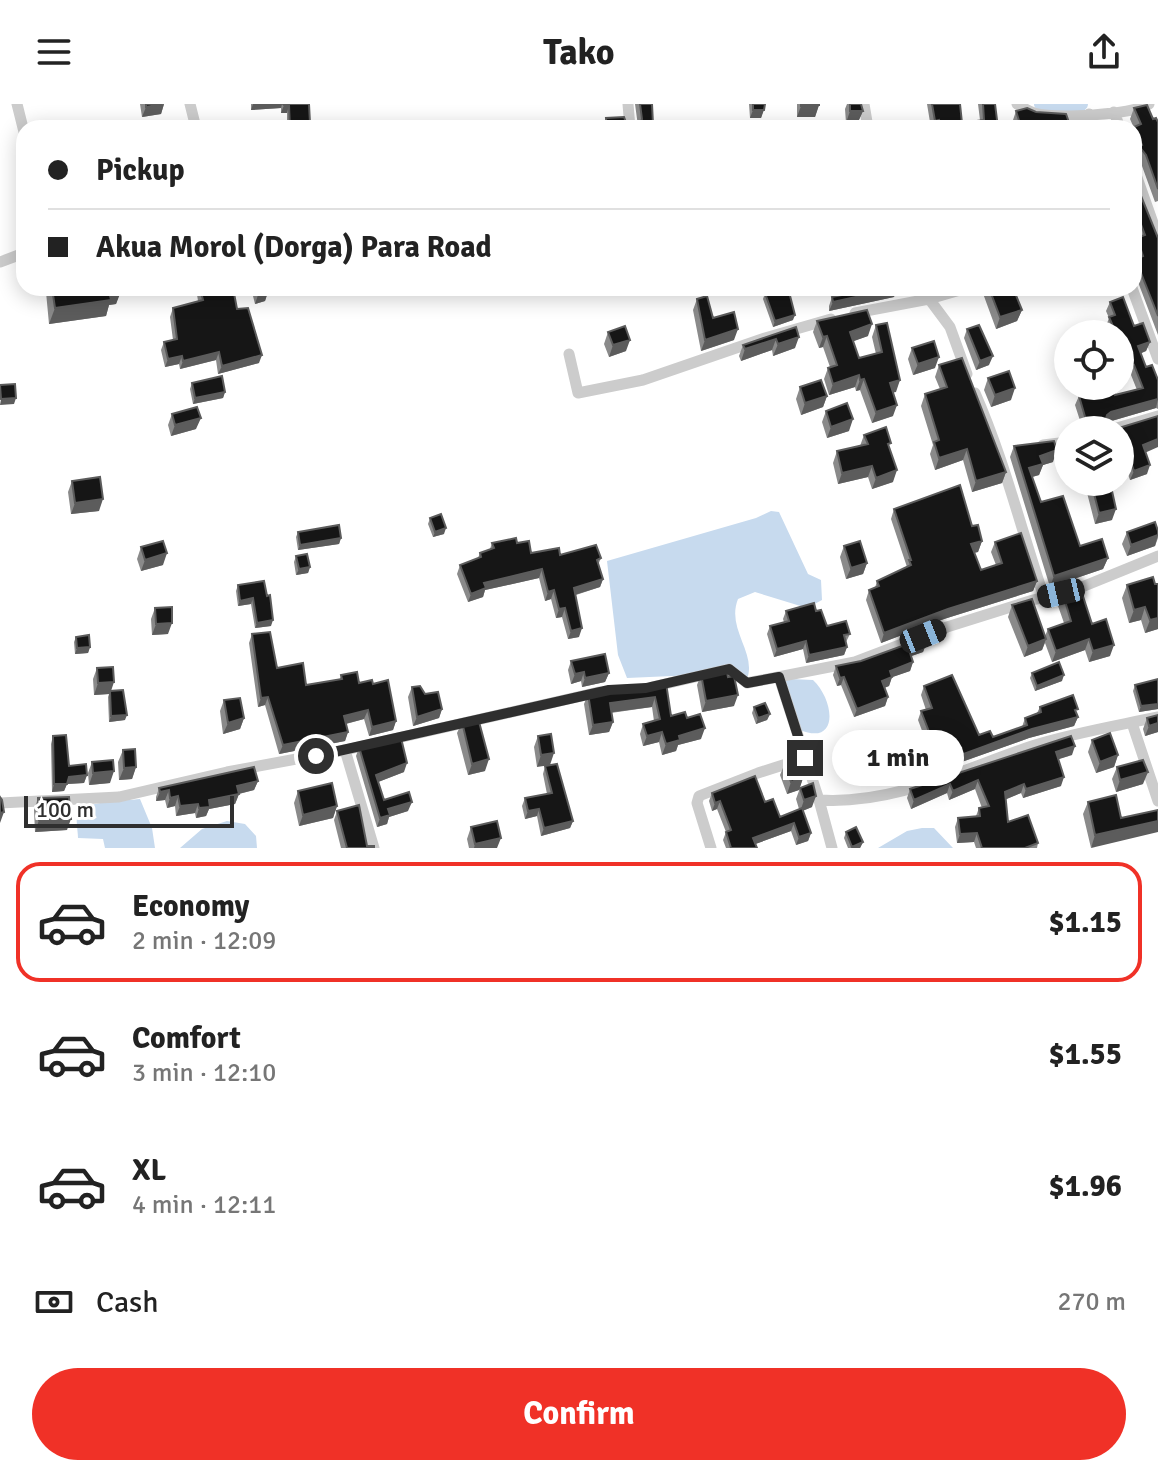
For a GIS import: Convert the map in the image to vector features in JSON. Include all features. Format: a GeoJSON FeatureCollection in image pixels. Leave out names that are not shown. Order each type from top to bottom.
{"type":"FeatureCollection","features":[{"type":"Feature","properties":{"kind":"street"},"geometry":{"type":"LineString","coordinates":[[1017,104],[1035,113],[1089,114],[1139,110],[1149,104]]}},
{"type":"Feature","properties":{"kind":"street"},"geometry":{"type":"LineString","coordinates":[[1114,112],[1117,120]]}},
{"type":"Feature","properties":{"kind":"street"},"geometry":{"type":"LineString","coordinates":[[1089,114],[1089,120]]}},
{"type":"Feature","properties":{"kind":"street"},"geometry":{"type":"LineString","coordinates":[[1142,192],[1158,237]]}},
{"type":"Feature","properties":{"kind":"street"},"geometry":{"type":"LineString","coordinates":[[927,296],[950,327],[998,449],[1044,597]]}},
{"type":"Feature","properties":{"kind":"street"},"geometry":{"type":"LineString","coordinates":[[569,354],[578,393],[643,380],[812,323],[939,296]]}},
{"type":"Feature","properties":{"kind":"street"},"geometry":{"type":"LineString","coordinates":[[1135,296],[1158,359]]}},
{"type":"Feature","properties":{"kind":"street"},"geometry":{"type":"LineString","coordinates":[[1134,423],[1158,416]]}},
{"type":"Feature","properties":{"kind":"street"},"geometry":{"type":"LineString","coordinates":[[1026,447],[1054,444]]}},
{"type":"Feature","properties":{"kind":"street"},"geometry":{"type":"LineString","coordinates":[[998,449],[1012,448]]}},
{"type":"Feature","properties":{"kind":"street"},"geometry":{"type":"LineString","coordinates":[[634,689],[729,669],[747,683],[855,662],[947,627],[1077,589],[1158,556]]}},
{"type":"Feature","properties":{"kind":"street"},"geometry":{"type":"LineString","coordinates":[[779,677],[832,848]]}},
{"type":"Feature","properties":{"kind":"street"},"geometry":{"type":"LineString","coordinates":[[0,803],[119,797],[609,690]]}},
{"type":"Feature","properties":{"kind":"street"},"geometry":{"type":"LineString","coordinates":[[819,800],[841,802],[891,794],[1035,745],[1158,717]]}},
{"type":"Feature","properties":{"kind":"street"},"geometry":{"type":"LineString","coordinates":[[1132,723],[1158,797]]}},
{"type":"Feature","properties":{"kind":"street"},"geometry":{"type":"LineString","coordinates":[[345,750],[374,848]]}},
{"type":"Feature","properties":{"kind":"street"},"geometry":{"type":"LineString","coordinates":[[711,848],[697,803],[699,796],[805,758]]}},
{"type":"Feature","properties":{"kind":"water"},"geometry":{"type":"Polygon","coordinates":[[[771,511],[779,512],[808,574],[821,580],[822,600],[807,608],[755,592],[738,599],[736,620],[748,660],[747,679],[739,673],[627,678],[618,655],[607,561],[771,511]]]}},
{"type":"Feature","properties":{"kind":"water"},"geometry":{"type":"Polygon","coordinates":[[[813,680],[820,689],[829,709],[827,727],[822,732],[800,730],[783,681],[813,680]]]}},
{"type":"Feature","properties":{"kind":"water"},"geometry":{"type":"Polygon","coordinates":[[[140,799],[152,828],[155,848],[105,848],[103,839],[78,838],[77,817],[86,807],[140,799]]]}},
{"type":"Feature","properties":{"kind":"water"},"geometry":{"type":"Polygon","coordinates":[[[227,821],[245,824],[256,836],[257,848],[180,848],[202,829],[227,821]]]}},
{"type":"Feature","properties":{"kind":"water"},"geometry":{"type":"Polygon","coordinates":[[[934,828],[953,848],[878,848],[907,831],[934,828]]]}},
{"type":"Feature","properties":{"kind":"building"},"geometry":{"type":"Polygon","coordinates":[[[309,104],[310,120],[290,120],[289,105],[284,105],[309,104]]]}},
{"type":"Feature","properties":{"kind":"building"},"geometry":{"type":"Polygon","coordinates":[[[640,104],[652,104],[653,120],[642,120],[640,104]]]}},
{"type":"Feature","properties":{"kind":"building"},"geometry":{"type":"Polygon","coordinates":[[[753,104],[765,104],[764,110],[753,110],[753,104]]]}},
{"type":"Feature","properties":{"kind":"building"},"geometry":{"type":"Polygon","coordinates":[[[850,104],[861,104],[863,111],[850,111],[850,104]]]}},
{"type":"Feature","properties":{"kind":"building"},"geometry":{"type":"Polygon","coordinates":[[[932,104],[960,104],[962,120],[935,120],[932,104]]]}},
{"type":"Feature","properties":{"kind":"building"},"geometry":{"type":"Polygon","coordinates":[[[983,104],[995,104],[997,120],[984,120],[983,104]]]}},
{"type":"Feature","properties":{"kind":"building"},"geometry":{"type":"Polygon","coordinates":[[[1147,105],[1153,119],[1156,118],[1158,122],[1158,189],[1142,150],[1142,120],[1134,108],[1147,105]]]}},
{"type":"Feature","properties":{"kind":"building"},"geometry":{"type":"Polygon","coordinates":[[[1027,108],[1036,112],[1066,114],[1068,120],[1019,120],[1016,111],[1027,108]]]}},
{"type":"Feature","properties":{"kind":"building"},"geometry":{"type":"Polygon","coordinates":[[[624,117],[625,120],[606,120],[606,118],[624,117]]]}},
{"type":"Feature","properties":{"kind":"building"},"geometry":{"type":"Polygon","coordinates":[[[1142,198],[1158,238],[1158,316],[1142,276],[1142,236],[1145,235],[1142,198]]]}},
{"type":"Feature","properties":{"kind":"building"},"geometry":{"type":"Polygon","coordinates":[[[53,296],[110,296],[111,300],[55,308],[53,296]]]}},
{"type":"Feature","properties":{"kind":"building"},"geometry":{"type":"Polygon","coordinates":[[[202,296],[235,296],[237,309],[248,308],[262,355],[222,366],[219,352],[183,361],[182,356],[168,359],[164,342],[177,339],[173,308],[203,300],[202,296]]]}},
{"type":"Feature","properties":{"kind":"building"},"geometry":{"type":"Polygon","coordinates":[[[707,296],[713,318],[734,312],[738,329],[705,340],[697,299],[707,296]]]}},
{"type":"Feature","properties":{"kind":"building"},"geometry":{"type":"Polygon","coordinates":[[[766,296],[790,296],[795,315],[775,321],[766,296]]]}},
{"type":"Feature","properties":{"kind":"building"},"geometry":{"type":"Polygon","coordinates":[[[837,296],[860,296],[833,302],[832,297],[837,296]]]}},
{"type":"Feature","properties":{"kind":"building"},"geometry":{"type":"Polygon","coordinates":[[[992,296],[1016,296],[1022,310],[1000,317],[992,296]]]}},
{"type":"Feature","properties":{"kind":"building"},"geometry":{"type":"Polygon","coordinates":[[[1123,297],[1132,320],[1110,320],[1109,317],[1115,315],[1110,302],[1123,297]]]}},
{"type":"Feature","properties":{"kind":"building"},"geometry":{"type":"Polygon","coordinates":[[[867,310],[872,324],[850,332],[859,358],[882,352],[876,325],[887,323],[900,380],[890,383],[897,405],[876,412],[864,379],[860,380],[859,375],[833,384],[828,368],[837,365],[827,336],[823,337],[817,321],[867,310]]]}},
{"type":"Feature","properties":{"kind":"building"},"geometry":{"type":"Polygon","coordinates":[[[1143,323],[1150,342],[1138,346],[1146,367],[1152,365],[1158,380],[1158,399],[1111,412],[1107,416],[1085,416],[1080,400],[1134,400],[1134,390],[1143,388],[1134,365],[1134,326],[1143,323]]]}},
{"type":"Feature","properties":{"kind":"building"},"geometry":{"type":"Polygon","coordinates":[[[979,325],[993,356],[980,361],[967,329],[979,325]]]}},
{"type":"Feature","properties":{"kind":"building"},"geometry":{"type":"Polygon","coordinates":[[[625,326],[630,340],[613,345],[608,332],[625,326]]]}},
{"type":"Feature","properties":{"kind":"building"},"geometry":{"type":"Polygon","coordinates":[[[796,327],[799,337],[778,344],[776,339],[745,349],[743,345],[796,327]]]}},
{"type":"Feature","properties":{"kind":"building"},"geometry":{"type":"Polygon","coordinates":[[[934,341],[939,357],[918,364],[912,348],[934,341]]]}},
{"type":"Feature","properties":{"kind":"building"},"geometry":{"type":"Polygon","coordinates":[[[962,358],[1006,472],[976,481],[967,449],[939,458],[934,442],[939,440],[925,394],[947,387],[939,365],[962,358]]]}},
{"type":"Feature","properties":{"kind":"building"},"geometry":{"type":"Polygon","coordinates":[[[1009,371],[1015,388],[995,395],[988,378],[1009,371]]]}},
{"type":"Feature","properties":{"kind":"building"},"geometry":{"type":"Polygon","coordinates":[[[222,376],[225,392],[195,398],[192,383],[222,376]]]}},
{"type":"Feature","properties":{"kind":"building"},"geometry":{"type":"Polygon","coordinates":[[[821,380],[827,396],[805,403],[800,387],[821,380]]]}},
{"type":"Feature","properties":{"kind":"building"},"geometry":{"type":"Polygon","coordinates":[[[15,384],[16,398],[1,399],[0,385],[15,384]]]}},
{"type":"Feature","properties":{"kind":"building"},"geometry":{"type":"Polygon","coordinates":[[[847,403],[853,419],[831,427],[826,411],[847,403]]]}},
{"type":"Feature","properties":{"kind":"building"},"geometry":{"type":"Polygon","coordinates":[[[197,407],[201,418],[175,425],[172,414],[197,407]]]}},
{"type":"Feature","properties":{"kind":"building"},"geometry":{"type":"Polygon","coordinates":[[[1158,416],[1158,439],[1143,445],[1150,465],[1134,471],[1134,423],[1158,416]]]}},
{"type":"Feature","properties":{"kind":"building"},"geometry":{"type":"Polygon","coordinates":[[[886,427],[897,470],[876,478],[872,466],[842,473],[837,451],[868,444],[864,435],[886,427]]]}},
{"type":"Feature","properties":{"kind":"building"},"geometry":{"type":"Polygon","coordinates":[[[1054,441],[1054,451],[1040,456],[1043,464],[1029,468],[1041,502],[1063,496],[1080,546],[1102,539],[1108,558],[1054,576],[1014,446],[1054,441]]]}},
{"type":"Feature","properties":{"kind":"building"},"geometry":{"type":"Polygon","coordinates":[[[100,477],[103,499],[75,503],[72,481],[100,477]]]}},
{"type":"Feature","properties":{"kind":"building"},"geometry":{"type":"Polygon","coordinates":[[[960,485],[972,526],[978,525],[982,541],[971,544],[981,570],[1002,563],[995,542],[1021,533],[1037,581],[884,633],[869,590],[879,586],[877,581],[911,565],[894,509],[960,485]]]}},
{"type":"Feature","properties":{"kind":"building"},"geometry":{"type":"Polygon","coordinates":[[[1095,496],[1113,496],[1116,509],[1099,513],[1095,496]]]}},
{"type":"Feature","properties":{"kind":"building"},"geometry":{"type":"Polygon","coordinates":[[[441,514],[446,528],[435,532],[430,518],[441,514]]]}},
{"type":"Feature","properties":{"kind":"building"},"geometry":{"type":"Polygon","coordinates":[[[1155,522],[1158,535],[1131,545],[1127,532],[1155,522]]]}},
{"type":"Feature","properties":{"kind":"building"},"geometry":{"type":"Polygon","coordinates":[[[339,525],[341,538],[300,545],[298,532],[339,525]]]}},
{"type":"Feature","properties":{"kind":"building"},"geometry":{"type":"Polygon","coordinates":[[[516,538],[517,543],[529,541],[531,553],[559,548],[560,555],[596,545],[603,579],[574,588],[582,628],[571,631],[565,608],[559,609],[554,590],[548,592],[542,569],[484,583],[486,588],[471,594],[460,565],[481,557],[480,553],[494,548],[492,543],[516,538]]]}},
{"type":"Feature","properties":{"kind":"building"},"geometry":{"type":"Polygon","coordinates":[[[163,541],[167,553],[145,560],[141,547],[163,541]]]}},
{"type":"Feature","properties":{"kind":"building"},"geometry":{"type":"Polygon","coordinates":[[[860,541],[867,563],[851,568],[844,546],[860,541]]]}},
{"type":"Feature","properties":{"kind":"building"},"geometry":{"type":"Polygon","coordinates":[[[307,554],[310,567],[299,569],[296,556],[307,554]]]}},
{"type":"Feature","properties":{"kind":"building"},"geometry":{"type":"Polygon","coordinates":[[[1153,577],[1155,584],[1158,584],[1158,618],[1150,620],[1145,607],[1134,610],[1127,585],[1153,577]]]}},
{"type":"Feature","properties":{"kind":"building"},"geometry":{"type":"Polygon","coordinates":[[[264,581],[267,596],[270,595],[273,620],[257,623],[253,598],[240,601],[238,585],[264,581]]]}},
{"type":"Feature","properties":{"kind":"building"},"geometry":{"type":"Polygon","coordinates":[[[1080,587],[1092,624],[1106,619],[1114,645],[1093,651],[1089,639],[1056,651],[1048,629],[1071,621],[1062,591],[1080,587]]]}},
{"type":"Feature","properties":{"kind":"building"},"geometry":{"type":"Polygon","coordinates":[[[1032,599],[1046,639],[1028,646],[1012,605],[1032,599]]]}},
{"type":"Feature","properties":{"kind":"building"},"geometry":{"type":"Polygon","coordinates":[[[814,603],[816,611],[821,610],[827,626],[846,621],[850,634],[844,635],[847,647],[809,655],[806,641],[777,649],[770,626],[789,621],[786,611],[814,603]]]}},
{"type":"Feature","properties":{"kind":"building"},"geometry":{"type":"Polygon","coordinates":[[[172,607],[172,623],[156,624],[155,608],[172,607]]]}},
{"type":"Feature","properties":{"kind":"building"},"geometry":{"type":"Polygon","coordinates":[[[270,632],[277,668],[303,663],[306,685],[342,679],[341,675],[357,672],[359,683],[372,680],[373,684],[388,680],[396,721],[372,727],[368,710],[344,716],[348,732],[283,745],[268,697],[261,698],[252,634],[270,632]]]}},
{"type":"Feature","properties":{"kind":"building"},"geometry":{"type":"Polygon","coordinates":[[[89,635],[90,647],[77,648],[76,637],[89,635]]]}},
{"type":"Feature","properties":{"kind":"building"},"geometry":{"type":"Polygon","coordinates":[[[924,638],[926,644],[909,650],[913,662],[890,671],[892,677],[882,681],[888,697],[857,709],[836,666],[861,661],[924,638]]]}},
{"type":"Feature","properties":{"kind":"building"},"geometry":{"type":"Polygon","coordinates":[[[605,654],[609,673],[585,678],[584,672],[575,674],[571,661],[605,654]]]}},
{"type":"Feature","properties":{"kind":"building"},"geometry":{"type":"Polygon","coordinates":[[[1059,662],[1064,675],[1037,686],[1032,673],[1059,662]]]}},
{"type":"Feature","properties":{"kind":"building"},"geometry":{"type":"Polygon","coordinates":[[[113,667],[114,682],[98,683],[97,668],[113,667]]]}},
{"type":"Feature","properties":{"kind":"building"},"geometry":{"type":"Polygon","coordinates":[[[726,668],[728,677],[734,676],[738,695],[706,701],[701,674],[726,668]]]}},
{"type":"Feature","properties":{"kind":"building"},"geometry":{"type":"Polygon","coordinates":[[[952,675],[979,735],[990,731],[993,737],[1027,725],[1025,718],[1041,712],[1040,707],[1073,695],[1078,717],[1032,729],[928,767],[894,776],[890,765],[936,750],[921,711],[932,708],[924,686],[952,675]]]}},
{"type":"Feature","properties":{"kind":"building"},"geometry":{"type":"Polygon","coordinates":[[[1158,679],[1158,704],[1141,706],[1135,685],[1158,679]]]}},
{"type":"Feature","properties":{"kind":"building"},"geometry":{"type":"Polygon","coordinates":[[[666,683],[671,716],[685,712],[687,718],[700,714],[705,728],[679,736],[680,740],[666,744],[662,732],[647,736],[643,724],[660,719],[655,697],[610,703],[613,722],[593,725],[588,694],[666,683]]]}},
{"type":"Feature","properties":{"kind":"building"},"geometry":{"type":"Polygon","coordinates":[[[420,686],[425,694],[438,692],[442,709],[417,717],[412,687],[420,686]]]}},
{"type":"Feature","properties":{"kind":"building"},"geometry":{"type":"Polygon","coordinates":[[[123,690],[127,715],[111,716],[110,691],[123,690]]]}},
{"type":"Feature","properties":{"kind":"building"},"geometry":{"type":"Polygon","coordinates":[[[240,698],[244,718],[228,723],[224,700],[240,698]]]}},
{"type":"Feature","properties":{"kind":"building"},"geometry":{"type":"Polygon","coordinates":[[[765,703],[770,714],[758,718],[754,707],[765,703]]]}},
{"type":"Feature","properties":{"kind":"building"},"geometry":{"type":"Polygon","coordinates":[[[1158,715],[1158,723],[1149,726],[1147,718],[1158,715]]]}},
{"type":"Feature","properties":{"kind":"building"},"geometry":{"type":"Polygon","coordinates":[[[478,718],[489,759],[472,764],[462,722],[478,718]]]}},
{"type":"Feature","properties":{"kind":"building"},"geometry":{"type":"Polygon","coordinates":[[[1110,733],[1118,755],[1100,762],[1092,740],[1110,733]]]}},
{"type":"Feature","properties":{"kind":"building"},"geometry":{"type":"Polygon","coordinates":[[[551,734],[554,753],[541,755],[538,736],[551,734]]]}},
{"type":"Feature","properties":{"kind":"building"},"geometry":{"type":"Polygon","coordinates":[[[66,735],[69,766],[86,764],[87,775],[69,777],[67,784],[54,784],[53,736],[66,735]]]}},
{"type":"Feature","properties":{"kind":"building"},"geometry":{"type":"Polygon","coordinates":[[[1071,736],[1075,746],[1056,752],[1064,777],[1026,789],[1024,784],[1005,792],[1008,822],[1028,815],[1038,843],[1025,848],[982,848],[977,833],[960,834],[958,818],[980,816],[979,808],[989,806],[978,780],[953,791],[950,784],[914,800],[910,789],[1071,736]]]}},
{"type":"Feature","properties":{"kind":"building"},"geometry":{"type":"Polygon","coordinates":[[[401,738],[407,763],[376,775],[384,800],[409,792],[412,802],[388,809],[390,815],[380,818],[359,747],[401,738]]]}},
{"type":"Feature","properties":{"kind":"building"},"geometry":{"type":"Polygon","coordinates":[[[135,749],[136,767],[124,768],[123,750],[135,749]]]}},
{"type":"Feature","properties":{"kind":"building"},"geometry":{"type":"Polygon","coordinates":[[[113,760],[114,771],[93,773],[92,762],[113,760]]]}},
{"type":"Feature","properties":{"kind":"building"},"geometry":{"type":"Polygon","coordinates":[[[796,760],[803,778],[791,782],[785,763],[796,760]]]}},
{"type":"Feature","properties":{"kind":"building"},"geometry":{"type":"Polygon","coordinates":[[[1143,760],[1148,772],[1120,780],[1117,767],[1143,760]]]}},
{"type":"Feature","properties":{"kind":"building"},"geometry":{"type":"Polygon","coordinates":[[[557,764],[573,821],[544,828],[539,809],[528,811],[525,798],[552,793],[545,766],[557,764]]]}},
{"type":"Feature","properties":{"kind":"building"},"geometry":{"type":"Polygon","coordinates":[[[254,767],[258,781],[237,786],[239,794],[209,800],[210,807],[199,808],[198,804],[180,806],[178,796],[170,798],[169,790],[160,792],[159,788],[254,767]]]}},
{"type":"Feature","properties":{"kind":"building"},"geometry":{"type":"Polygon","coordinates":[[[755,776],[765,802],[773,799],[780,817],[802,808],[811,833],[799,837],[794,823],[753,838],[757,848],[731,848],[726,832],[731,830],[720,801],[715,803],[712,793],[755,776]]]}},
{"type":"Feature","properties":{"kind":"building"},"geometry":{"type":"Polygon","coordinates":[[[332,783],[337,806],[303,815],[298,791],[332,783]]]}},
{"type":"Feature","properties":{"kind":"building"},"geometry":{"type":"Polygon","coordinates":[[[813,783],[816,796],[804,800],[800,788],[813,783]]]}},
{"type":"Feature","properties":{"kind":"building"},"geometry":{"type":"Polygon","coordinates":[[[1116,795],[1121,818],[1158,810],[1158,821],[1095,835],[1088,802],[1116,795]]]}},
{"type":"Feature","properties":{"kind":"building"},"geometry":{"type":"Polygon","coordinates":[[[0,797],[4,812],[0,813],[0,797]]]}},
{"type":"Feature","properties":{"kind":"building"},"geometry":{"type":"Polygon","coordinates":[[[69,797],[71,819],[39,820],[38,798],[69,797]]]}},
{"type":"Feature","properties":{"kind":"building"},"geometry":{"type":"Polygon","coordinates":[[[359,805],[367,846],[374,848],[347,848],[337,811],[359,805]]]}},
{"type":"Feature","properties":{"kind":"building"},"geometry":{"type":"Polygon","coordinates":[[[497,821],[501,838],[475,844],[471,827],[497,821]]]}},
{"type":"Feature","properties":{"kind":"building"},"geometry":{"type":"Polygon","coordinates":[[[856,827],[863,842],[852,847],[846,832],[856,827]]]}},
{"type":"Feature","properties":{"kind":"waterway"},"geometry":{"type":"LineString","coordinates":[[1041,104],[1054,111],[1081,104]]}},
{"type":"Feature","properties":{"kind":"route"},"geometry":{"type":"LineString","coordinates":[[316,756],[609,690],[646,688],[729,669],[747,683],[779,677],[805,758]]}}]}
